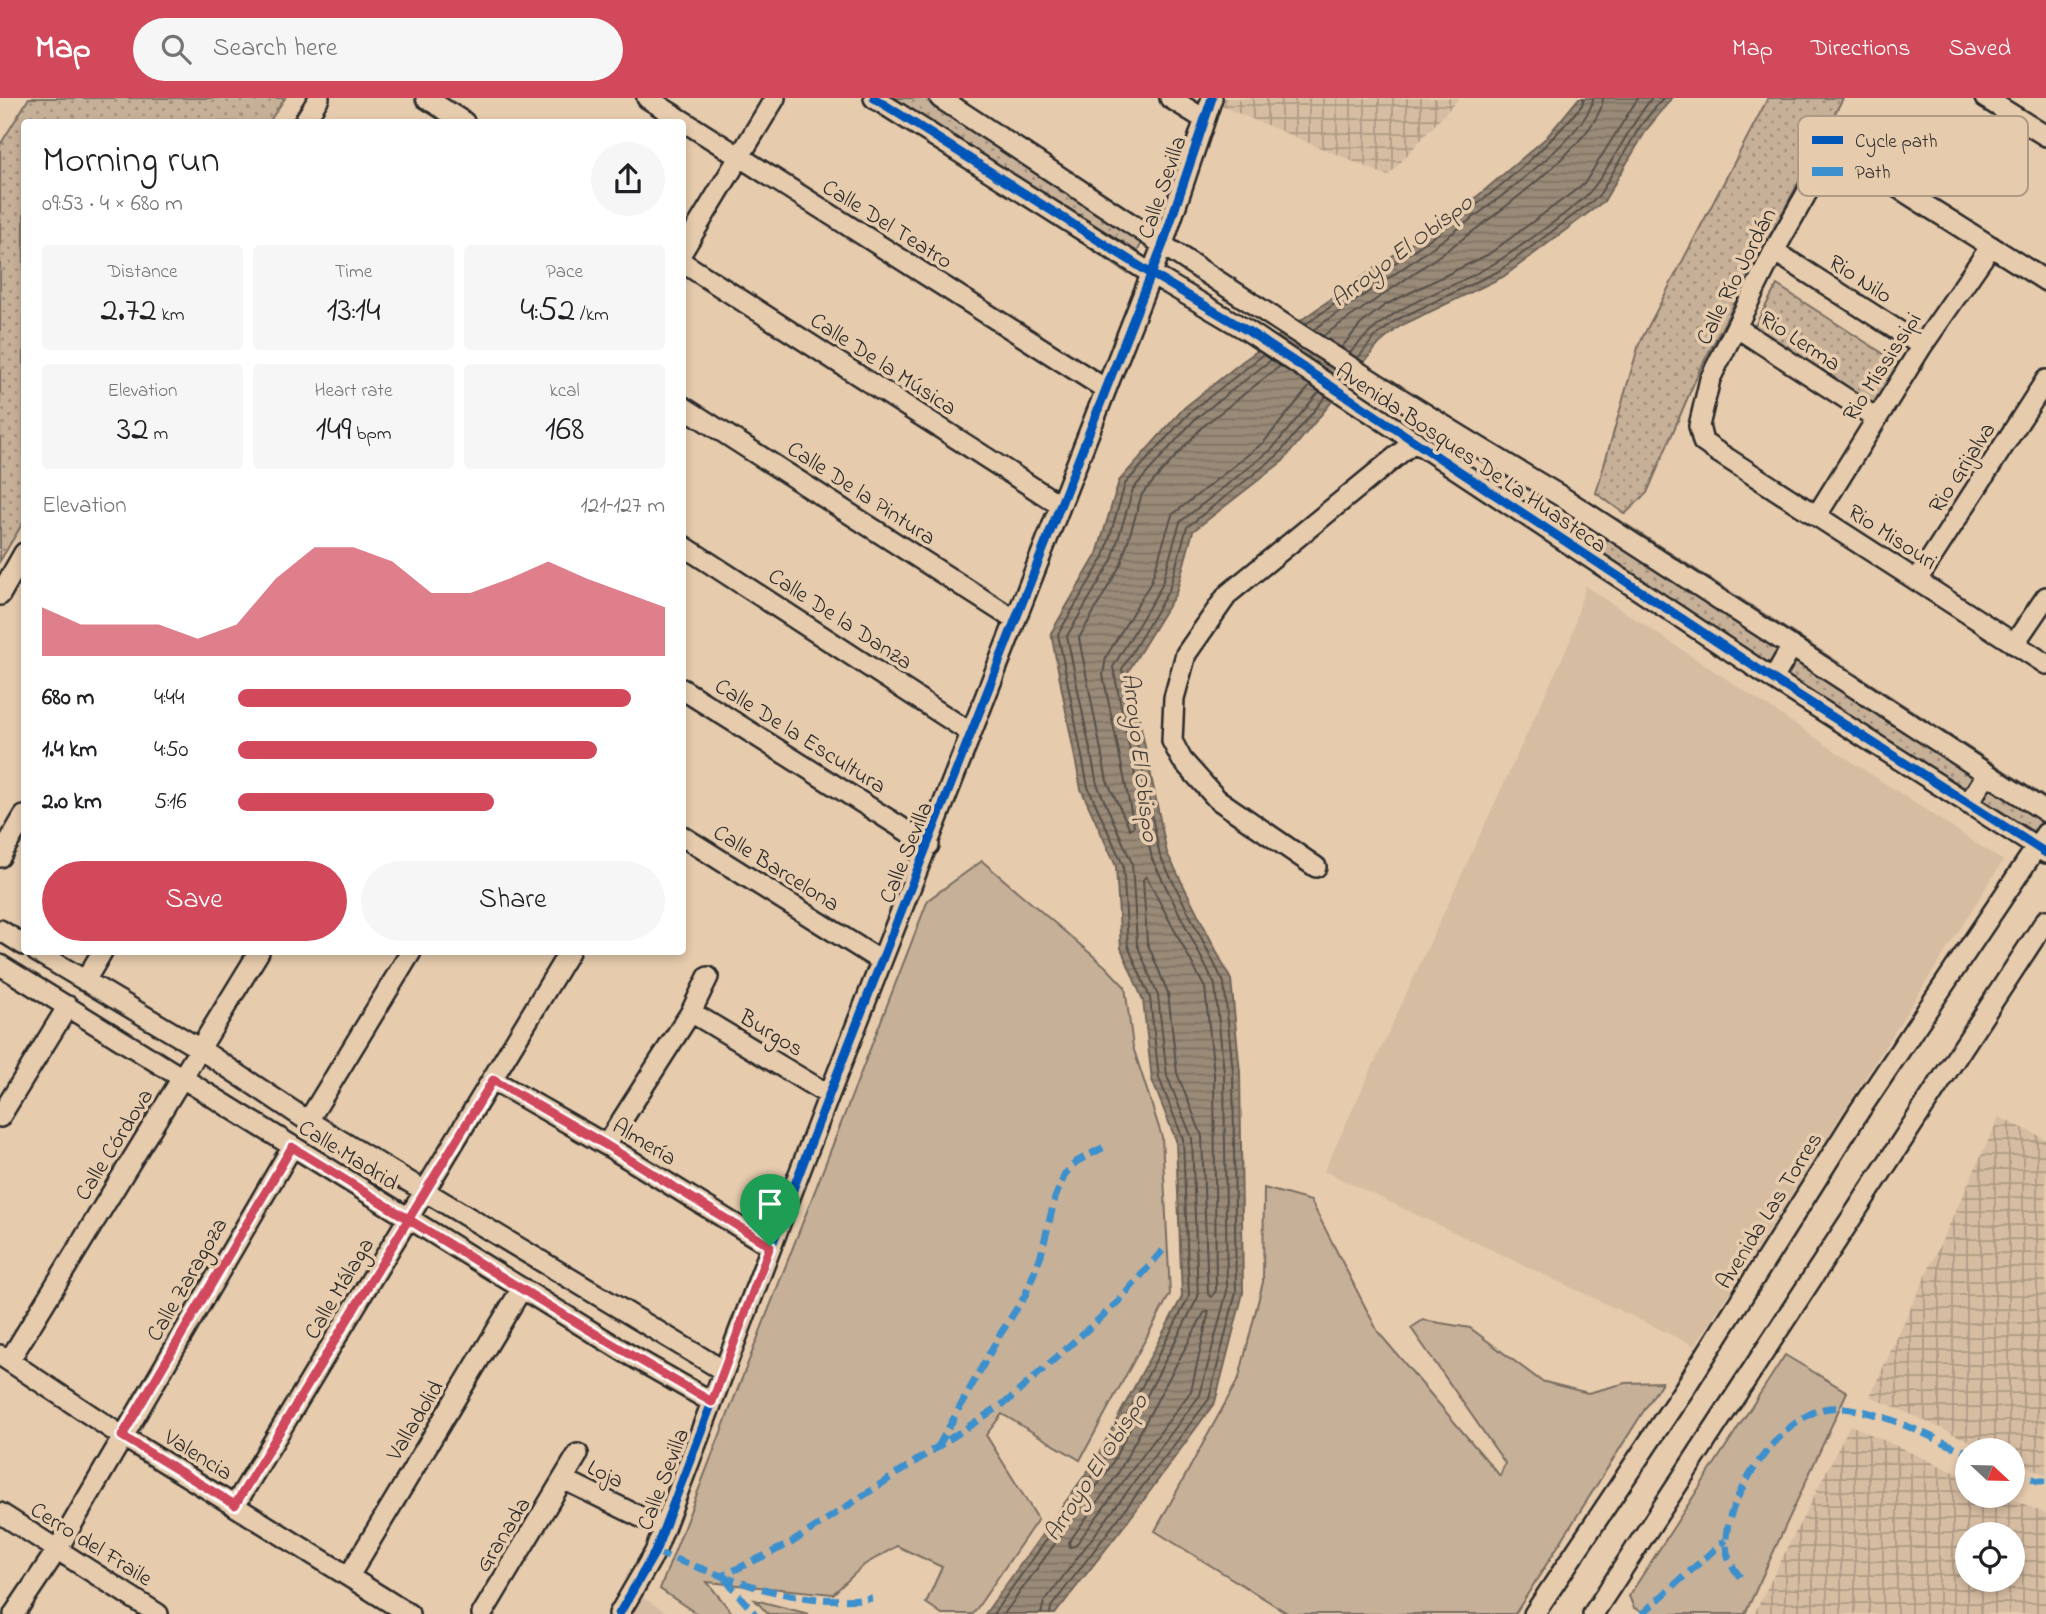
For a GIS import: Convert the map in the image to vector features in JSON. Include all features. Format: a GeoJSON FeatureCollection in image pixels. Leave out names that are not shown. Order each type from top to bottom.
{"type":"FeatureCollection","features":[{"type":"Feature","properties":{"kind":"street"},"geometry":{"type":"LineString","coordinates":[[306,119],[319,98]]}},
{"type":"Feature","properties":{"kind":"street"},"geometry":{"type":"LineString","coordinates":[[426,98],[459,119]]}},
{"type":"Feature","properties":{"kind":"street","name":"Calle Del Teatro"},"geometry":{"type":"LineString","coordinates":[[647,98],[680,119]]}},
{"type":"Feature","properties":{"kind":"street"},"geometry":{"type":"LineString","coordinates":[[686,245],[775,98]]}},
{"type":"Feature","properties":{"kind":"street","name":"Avenida Bosques De La Huasteca"},"geometry":{"type":"LineString","coordinates":[[874,98],[1150,274],[1248,331],[1773,679],[1968,804],[2043,844]]}},
{"type":"Feature","properties":{"kind":"street","name":"Avenida Bosques De La Huasteca"},"geometry":{"type":"LineString","coordinates":[[940,98],[1261,309],[1420,411],[1559,495],[2046,812]]}},
{"type":"Feature","properties":{"kind":"street"},"geometry":{"type":"LineString","coordinates":[[1170,98],[1204,119]]}},
{"type":"Feature","properties":{"kind":"street","name":"Calle Sevilla"},"geometry":{"type":"LineString","coordinates":[[619,1614],[655,1552],[770,1246],[929,845],[1104,388],[1163,244],[1212,98]]}},
{"type":"Feature","properties":{"kind":"street"},"geometry":{"type":"LineString","coordinates":[[1985,98],[2014,116]]}},
{"type":"Feature","properties":{"kind":"street","name":"Calle Del Teatro"},"geometry":{"type":"LineString","coordinates":[[686,123],[1104,388]]}},
{"type":"Feature","properties":{"kind":"street"},"geometry":{"type":"LineString","coordinates":[[2028,125],[2046,136]]}},
{"type":"Feature","properties":{"kind":"street","name":"Calle Río Jordán"},"geometry":{"type":"LineString","coordinates":[[1713,449],[1701,437],[1699,416],[1710,379],[1774,251],[1805,196]]}},
{"type":"Feature","properties":{"kind":"street","name":"Calle Río Jordán"},"geometry":{"type":"LineString","coordinates":[[1911,196],[1991,246]]}},
{"type":"Feature","properties":{"kind":"street"},"geometry":{"type":"LineString","coordinates":[[1991,246],[2046,281]]}},
{"type":"Feature","properties":{"kind":"street","name":"Rio Mississipi"},"geometry":{"type":"LineString","coordinates":[[1817,515],[1922,346],[1991,246]]}},
{"type":"Feature","properties":{"kind":"street","name":"Rio Nilo"},"geometry":{"type":"LineString","coordinates":[[1774,251],[1922,346]]}},
{"type":"Feature","properties":{"kind":"street","name":"Calle De la Música"},"geometry":{"type":"LineString","coordinates":[[686,265],[1059,505]]}},
{"type":"Feature","properties":{"kind":"street","name":"Rio Lerma"},"geometry":{"type":"LineString","coordinates":[[1735,327],[1876,418]]}},
{"type":"Feature","properties":{"kind":"street","name":"Rio Grijalva"},"geometry":{"type":"LineString","coordinates":[[1917,580],[2046,380]]}},
{"type":"Feature","properties":{"kind":"street","name":"Calle De la Pintura"},"geometry":{"type":"LineString","coordinates":[[686,409],[1016,621]]}},
{"type":"Feature","properties":{"kind":"street"},"geometry":{"type":"LineString","coordinates":[[1316,867],[1217,799],[1182,760],[1172,741],[1174,698],[1186,654],[1228,594],[1414,440],[1446,427]]}},
{"type":"Feature","properties":{"kind":"street","name":"Rio Misouri"},"geometry":{"type":"LineString","coordinates":[[1713,449],[2046,664]]}},
{"type":"Feature","properties":{"kind":"street","name":"Calle De la Danza"},"geometry":{"type":"LineString","coordinates":[[686,548],[971,733]]}},
{"type":"Feature","properties":{"kind":"street"},"geometry":{"type":"LineString","coordinates":[[0,595],[21,559]]}},
{"type":"Feature","properties":{"kind":"street"},"geometry":{"type":"LineString","coordinates":[[2014,644],[2046,597]]}},
{"type":"Feature","properties":{"kind":"street"},"geometry":{"type":"LineString","coordinates":[[1773,679],[1792,646]]}},
{"type":"Feature","properties":{"kind":"street","name":"Calle De la Escultura"},"geometry":{"type":"LineString","coordinates":[[686,692],[929,845]]}},
{"type":"Feature","properties":{"kind":"street"},"geometry":{"type":"LineString","coordinates":[[1968,804],[1987,774]]}},
{"type":"Feature","properties":{"kind":"street"},"geometry":{"type":"LineString","coordinates":[[0,857],[21,821]]}},
{"type":"Feature","properties":{"kind":"street","name":"Calle Barcelona"},"geometry":{"type":"LineString","coordinates":[[686,839],[881,961]]}},
{"type":"Feature","properties":{"kind":"street","name":"Avenida Las Torres"},"geometry":{"type":"LineString","coordinates":[[1534,1614],[1683,1391],[1860,1110],[2043,844]]}},
{"type":"Feature","properties":{"kind":"street"},"geometry":{"type":"LineString","coordinates":[[1593,1614],[2046,920]]}},
{"type":"Feature","properties":{"kind":"street"},"geometry":{"type":"LineString","coordinates":[[0,930],[21,943]]}},
{"type":"Feature","properties":{"kind":"street","name":"Calle Madrid"},"geometry":{"type":"LineString","coordinates":[[42,955],[200,1049],[308,1121],[724,1371]]}},
{"type":"Feature","properties":{"kind":"street"},"geometry":{"type":"LineString","coordinates":[[85,981],[100,955]]}},
{"type":"Feature","properties":{"kind":"street","name":"Calle Córdova"},"geometry":{"type":"LineString","coordinates":[[4,1358],[257,955]]}},
{"type":"Feature","properties":{"kind":"street"},"geometry":{"type":"LineString","coordinates":[[308,1121],[409,955]]}},
{"type":"Feature","properties":{"kind":"street","name":"Calle Málaga"},"geometry":{"type":"LineString","coordinates":[[235,1505],[567,955]]}},
{"type":"Feature","properties":{"kind":"street","name":"Calle Madrid"},"geometry":{"type":"LineString","coordinates":[[0,965],[408,1219],[712,1402]]}},
{"type":"Feature","properties":{"kind":"street"},"geometry":{"type":"LineString","coordinates":[[606,1145],[691,1012],[706,982]]}},
{"type":"Feature","properties":{"kind":"street"},"geometry":{"type":"LineString","coordinates":[[0,1117],[68,1006]]}},
{"type":"Feature","properties":{"kind":"street","name":"Burgos"},"geometry":{"type":"LineString","coordinates":[[691,1012],[829,1095]]}},
{"type":"Feature","properties":{"kind":"street","name":"Almería"},"geometry":{"type":"LineString","coordinates":[[493,1080],[606,1145],[770,1246]]}},
{"type":"Feature","properties":{"kind":"street","name":"Calle Zaragoza"},"geometry":{"type":"LineString","coordinates":[[14,1614],[57,1550],[292,1147]]}},
{"type":"Feature","properties":{"kind":"street","name":"Valladolid"},"geometry":{"type":"LineString","coordinates":[[349,1576],[522,1288]]}},
{"type":"Feature","properties":{"kind":"street","name":"Valencia"},"geometry":{"type":"LineString","coordinates":[[4,1358],[122,1436],[409,1614]]}},
{"type":"Feature","properties":{"kind":"street","name":"Granada"},"geometry":{"type":"LineString","coordinates":[[482,1614],[565,1480],[578,1454]]}},
{"type":"Feature","properties":{"kind":"street","name":"Loja"},"geometry":{"type":"LineString","coordinates":[[565,1480],[663,1528]]}},
{"type":"Feature","properties":{"kind":"street","name":"Cerro del Fraile"},"geometry":{"type":"LineString","coordinates":[[0,1513],[158,1614]]}},
{"type":"Feature","properties":{"kind":"shaded area"},"geometry":{"type":"Polygon","coordinates":[[[29,98],[285,98],[271,119],[21,119],[21,526],[0,561],[0,145],[29,98]]]}},
{"type":"Feature","properties":{"kind":"shaded area"},"geometry":{"type":"Polygon","coordinates":[[[864,98],[956,98],[1151,224],[1127,273],[864,98]]]}},
{"type":"Feature","properties":{"kind":"shaded area"},"geometry":{"type":"Polygon","coordinates":[[[1202,98],[1459,98],[1388,176],[1202,98]]]}},
{"type":"Feature","properties":{"kind":"shaded area"},"geometry":{"type":"Polygon","coordinates":[[[1768,98],[1843,98],[1834,116],[1798,116],[1798,183],[1699,371],[1647,493],[1625,514],[1596,493],[1639,344],[1768,98]]]}},
{"type":"Feature","properties":{"kind":"shaded area"},"geometry":{"type":"Polygon","coordinates":[[[1777,285],[1904,367],[1874,413],[1751,333],[1777,285]]]}},
{"type":"Feature","properties":{"kind":"shaded area"},"geometry":{"type":"Polygon","coordinates":[[[1618,519],[2046,798],[2046,830],[2035,847],[1591,563],[1618,519]]]}},
{"type":"Feature","properties":{"kind":"shaded area"},"geometry":{"type":"Polygon","coordinates":[[[1585,586],[2003,861],[1695,1346],[1324,1171],[1570,641],[1585,586]]]}},
{"type":"Feature","properties":{"kind":"shaded area"},"geometry":{"type":"Polygon","coordinates":[[[982,861],[1105,966],[1125,987],[1133,1047],[1162,1137],[1170,1294],[1080,1460],[1002,1414],[986,1435],[1038,1519],[973,1614],[942,1614],[926,1603],[942,1567],[897,1546],[864,1565],[833,1594],[707,1582],[733,1614],[697,1614],[660,1589],[928,900],[982,861]]]}},
{"type":"Feature","properties":{"kind":"shaded area"},"geometry":{"type":"Polygon","coordinates":[[[1999,1117],[2046,1139],[2046,1475],[2025,1465],[2025,1438],[1962,1438],[1870,1396],[1999,1117]]]}},
{"type":"Feature","properties":{"kind":"shaded area"},"geometry":{"type":"Polygon","coordinates":[[[1264,1188],[1311,1201],[1378,1332],[1500,1476],[1505,1463],[1411,1328],[1423,1320],[1470,1328],[1541,1381],[1588,1393],[1626,1383],[1662,1382],[1515,1614],[1289,1614],[1155,1531],[1239,1378],[1263,1282],[1264,1188]]]}},
{"type":"Feature","properties":{"kind":"shaded area"},"geometry":{"type":"Polygon","coordinates":[[[1785,1355],[1847,1392],[1745,1614],[1648,1614],[1634,1608],[1629,1596],[1785,1355]]]}},
{"type":"Feature","properties":{"kind":"shaded area"},"geometry":{"type":"Polygon","coordinates":[[[1850,1425],[1955,1473],[1955,1508],[2025,1508],[2025,1505],[2046,1514],[2046,1614],[1754,1614],[1850,1425]]]}},
{"type":"Feature","properties":{"kind":"shaded area"},"geometry":{"type":"Polygon","coordinates":[[[639,1595],[669,1614],[627,1614],[639,1595]]]}},
{"type":"Feature","properties":{"kind":"shaded area"},"geometry":{"type":"Polygon","coordinates":[[[755,1600],[809,1614],[768,1614],[755,1600]]]}},
{"type":"Feature","properties":{"kind":"water","name":"Arroyo El Obispo"},"geometry":{"type":"Polygon","coordinates":[[[1579,98],[1672,98],[1647,129],[1604,201],[1503,277],[1400,326],[1379,344],[1283,461],[1193,531],[1176,593],[1129,670],[1167,853],[1231,980],[1240,1072],[1243,1293],[1215,1402],[1134,1513],[1055,1614],[985,1614],[1095,1461],[1182,1297],[1176,1140],[1152,1080],[1143,1000],[1121,948],[1116,866],[1081,789],[1051,633],[1097,554],[1119,481],[1184,408],[1243,361],[1479,195],[1546,138],[1579,98]]]}},
{"type":"Feature","properties":{"kind":"marked path"},"geometry":{"type":"LineString","coordinates":[[938,1447],[999,1336],[1025,1296],[1041,1255],[1055,1198],[1065,1174],[1076,1162],[1106,1146]]}},
{"type":"Feature","properties":{"kind":"marked path"},"geometry":{"type":"LineString","coordinates":[[655,1552],[722,1576],[791,1543],[1009,1400],[1119,1301],[1163,1250]]}},
{"type":"Feature","properties":{"kind":"marked path"},"geometry":{"type":"LineString","coordinates":[[1740,1577],[1729,1559],[1726,1544],[1729,1520],[1737,1500],[1748,1479],[1777,1439],[1812,1413],[1830,1408],[1864,1412],[1900,1423],[1955,1447]]}},
{"type":"Feature","properties":{"kind":"marked path"},"geometry":{"type":"LineString","coordinates":[[2025,1476],[2046,1481]]}},
{"type":"Feature","properties":{"kind":"marked path"},"geometry":{"type":"LineString","coordinates":[[1642,1614],[1725,1540]]}},
{"type":"Feature","properties":{"kind":"marked path"},"geometry":{"type":"LineString","coordinates":[[722,1576],[796,1596],[833,1600],[872,1598]]}},
{"type":"Feature","properties":{"kind":"marked path"},"geometry":{"type":"LineString","coordinates":[[725,1579],[755,1614]]}},
{"type":"Feature","properties":{"kind":"cycle path"},"geometry":{"type":"LineString","coordinates":[[874,98],[1150,273],[1248,331],[1773,679],[2046,853]]}},
{"type":"Feature","properties":{"kind":"cycle path"},"geometry":{"type":"LineString","coordinates":[[619,1614],[655,1552],[829,1095],[1163,244],[1212,98]]}},
{"type":"Feature","properties":{"kind":"route"},"geometry":{"type":"LineString","coordinates":[[770,1246],[606,1145],[493,1080],[408,1219],[235,1505],[122,1436],[292,1147],[408,1219],[522,1288],[623,1351],[712,1402],[770,1246]]}}]}
